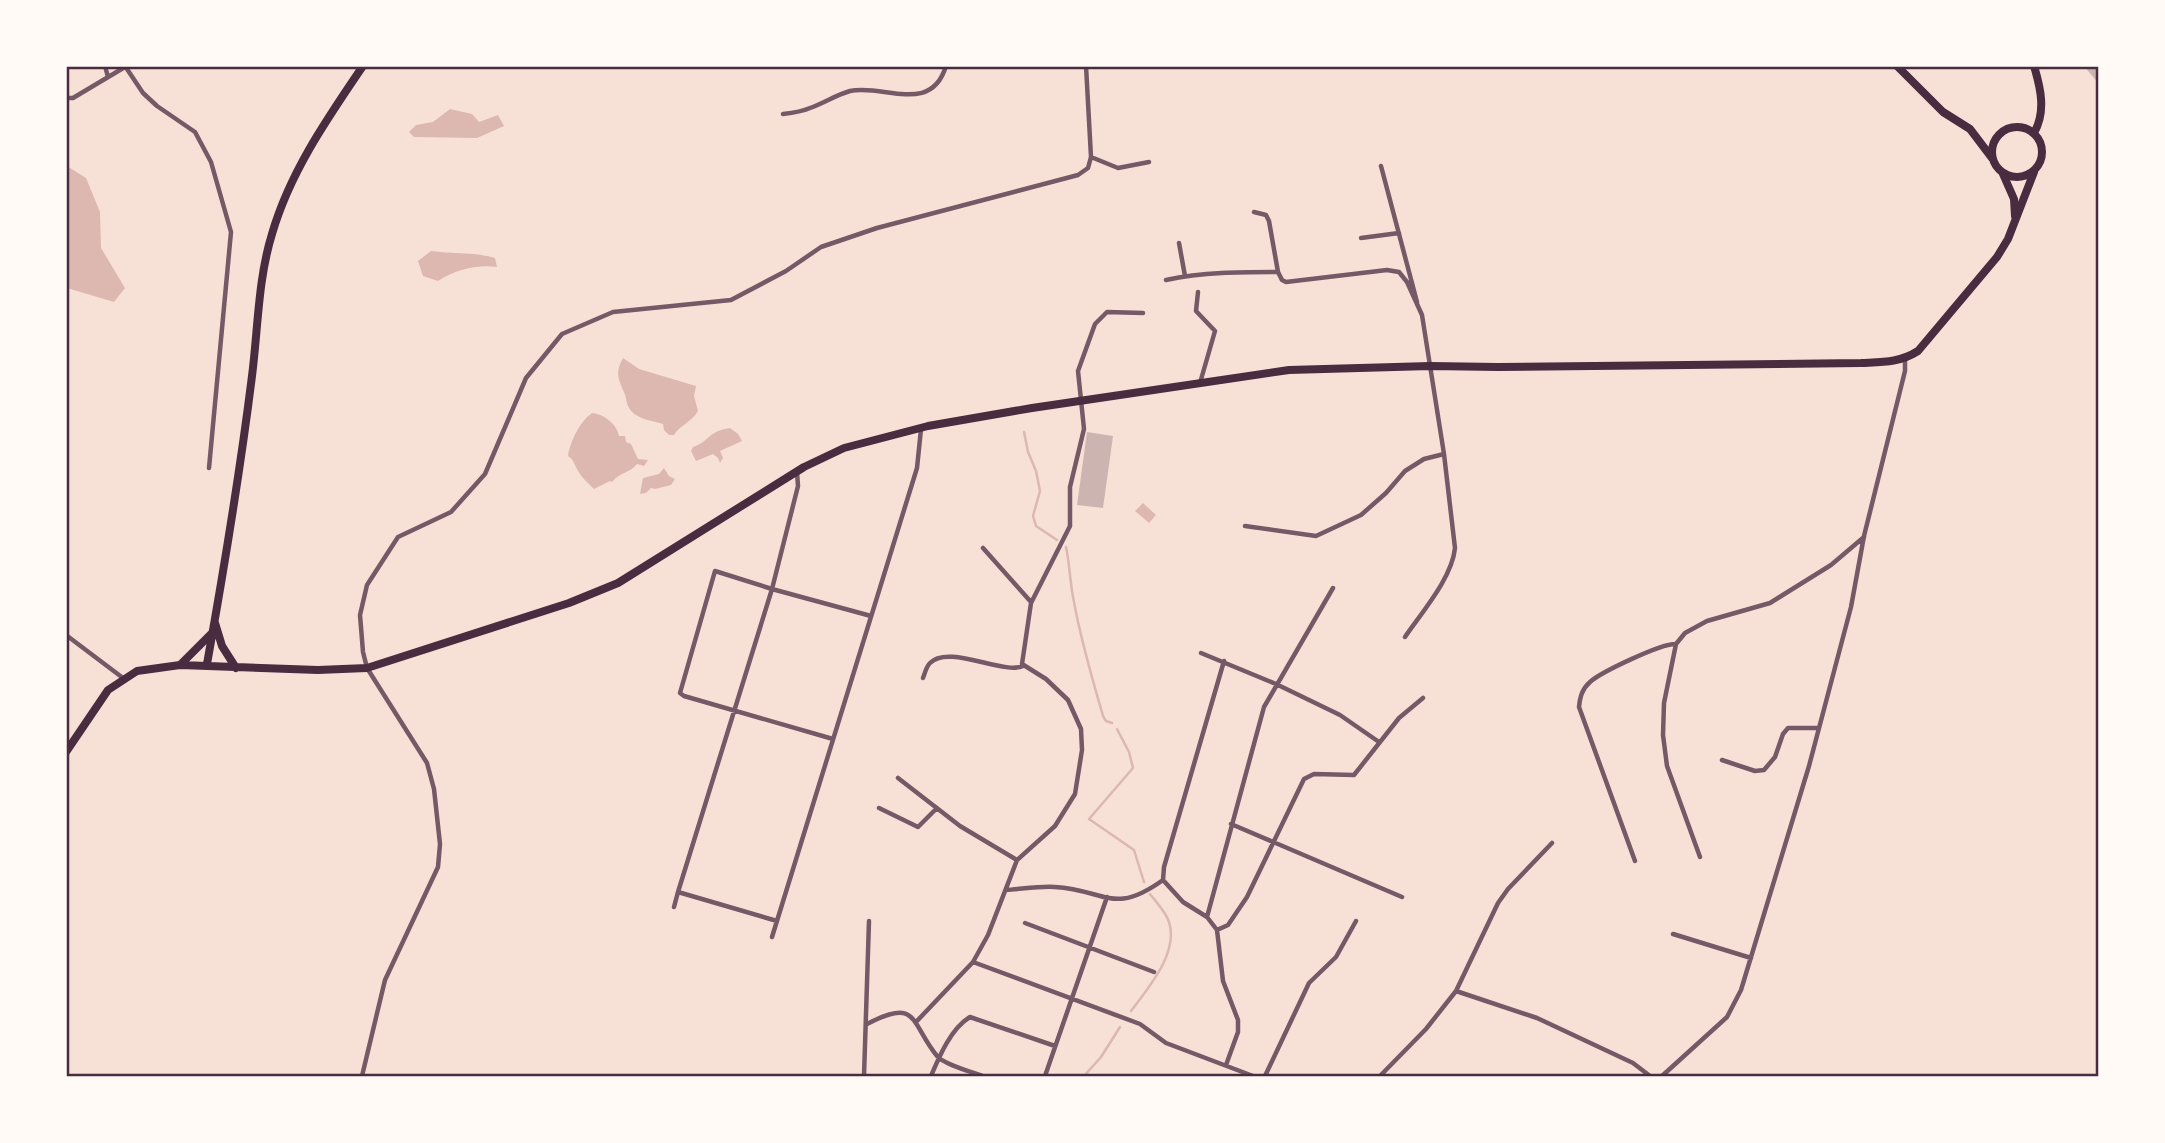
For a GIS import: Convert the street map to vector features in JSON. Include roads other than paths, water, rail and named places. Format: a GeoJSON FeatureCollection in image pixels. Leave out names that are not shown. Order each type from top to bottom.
{"type":"FeatureCollection","features":[{"type":"Feature","properties":{"kind":"main road"},"geometry":{"type":"LineString","coordinates":[[207,664],[252,377],[266,257],[272,233],[303,159],[363,66]]}},
{"type":"Feature","properties":{"kind":"main road"},"geometry":{"type":"LineString","coordinates":[[1897,66],[1943,112],[1970,129],[2003,174],[2014,199],[2016,219]]}},
{"type":"Feature","properties":{"kind":"main road"},"geometry":{"type":"LineString","coordinates":[[2034,66],[2042,111],[2034,133]]}},
{"type":"Feature","properties":{"kind":"main road"},"geometry":{"type":"LineString","coordinates":[[66,752],[108,690],[123,678],[138,671],[180,664],[318,670],[367,668],[569,603],[618,583],[797,471],[844,448],[921,428],[1289,370],[1430,366],[1861,363],[1905,359],[1918,351],[1997,257],[2042,156],[2039,140],[2034,133],[2020,127],[2005,130],[1994,142],[1992,158]]}},
{"type":"Feature","properties":{"kind":"main road"},"geometry":{"type":"LineString","coordinates":[[2003,174],[2019,178],[2034,172]]}},
{"type":"Feature","properties":{"kind":"main road"},"geometry":{"type":"LineString","coordinates":[[214,621],[222,646],[236,668]]}},
{"type":"Feature","properties":{"kind":"main road"},"geometry":{"type":"LineString","coordinates":[[180,664],[212,633]]}},
{"type":"Feature","properties":{"kind":"street"},"geometry":{"type":"LineString","coordinates":[[106,66],[108,78]]}},
{"type":"Feature","properties":{"kind":"street"},"geometry":{"type":"LineString","coordinates":[[783,114],[809,109],[839,94],[854,91],[870,89],[912,96],[942,79],[946,66]]}},
{"type":"Feature","properties":{"kind":"street"},"geometry":{"type":"LineString","coordinates":[[362,1076],[385,980],[438,867],[440,844],[434,789],[427,764],[367,668],[363,652],[360,615],[367,585],[398,537],[451,512],[485,474],[526,378],[562,334],[613,312],[731,300],[786,271],[821,247],[877,228],[1078,174],[1088,169],[1091,157],[1086,66]]}},
{"type":"Feature","properties":{"kind":"street"},"geometry":{"type":"LineString","coordinates":[[66,98],[73,97],[125,67],[143,93],[195,132],[211,162],[231,232],[209,468]]}},
{"type":"Feature","properties":{"kind":"street"},"geometry":{"type":"LineString","coordinates":[[1091,157],[1118,168],[1149,162]]}},
{"type":"Feature","properties":{"kind":"street"},"geometry":{"type":"LineString","coordinates":[[1381,166],[1418,297],[1417,303]]}},
{"type":"Feature","properties":{"kind":"street"},"geometry":{"type":"LineString","coordinates":[[1254,212],[1266,215],[1269,221],[1278,272],[1282,280],[1286,282],[1387,270],[1399,272],[1407,282],[1422,315],[1444,454],[1455,548],[1454,561],[1405,637]]}},
{"type":"Feature","properties":{"kind":"street"},"geometry":{"type":"LineString","coordinates":[[1361,237],[1399,233]]}},
{"type":"Feature","properties":{"kind":"street"},"geometry":{"type":"LineString","coordinates":[[1179,243],[1185,276]]}},
{"type":"Feature","properties":{"kind":"street"},"geometry":{"type":"LineString","coordinates":[[1167,280],[1235,271],[1278,272]]}},
{"type":"Feature","properties":{"kind":"street"},"geometry":{"type":"LineString","coordinates":[[1198,292],[1196,311],[1215,331],[1199,384]]}},
{"type":"Feature","properties":{"kind":"street"},"geometry":{"type":"LineString","coordinates":[[1023,666],[1031,602],[1070,526],[1070,487],[1084,429],[1078,371],[1095,324],[1107,312],[1143,313]]}},
{"type":"Feature","properties":{"kind":"street"},"geometry":{"type":"LineString","coordinates":[[1662,1076],[1727,1017],[1741,990],[1819,728],[1851,607],[1864,536],[1905,371],[1905,359]]}},
{"type":"Feature","properties":{"kind":"street"},"geometry":{"type":"LineString","coordinates":[[772,937],[917,468],[921,428]]}},
{"type":"Feature","properties":{"kind":"street"},"geometry":{"type":"LineString","coordinates":[[1245,526],[1316,536],[1361,515],[1386,494],[1405,471],[1424,459],[1444,454]]}},
{"type":"Feature","properties":{"kind":"street"},"geometry":{"type":"LineString","coordinates":[[674,907],[772,589],[798,486],[797,471]]}},
{"type":"Feature","properties":{"kind":"street"},"geometry":{"type":"LineString","coordinates":[[1700,857],[1667,766],[1663,735],[1664,703],[1676,645],[1685,633],[1707,621],[1770,603],[1831,565],[1864,536]]}},
{"type":"Feature","properties":{"kind":"street"},"geometry":{"type":"LineString","coordinates":[[983,548],[1031,602]]}},
{"type":"Feature","properties":{"kind":"street"},"geometry":{"type":"LineString","coordinates":[[833,739],[680,693],[715,571],[871,615]]}},
{"type":"Feature","properties":{"kind":"street"},"geometry":{"type":"LineString","coordinates":[[1207,917],[1264,706],[1333,588]]}},
{"type":"Feature","properties":{"kind":"street"},"geometry":{"type":"LineString","coordinates":[[66,635],[123,678]]}},
{"type":"Feature","properties":{"kind":"street"},"geometry":{"type":"LineString","coordinates":[[1635,861],[1579,707],[1580,698],[1591,681],[1663,645],[1676,645]]}},
{"type":"Feature","properties":{"kind":"street"},"geometry":{"type":"LineString","coordinates":[[1201,653],[1276,684],[1340,715],[1379,742]]}},
{"type":"Feature","properties":{"kind":"street"},"geometry":{"type":"LineString","coordinates":[[916,1021],[973,962],[988,935],[1017,860],[1055,826],[1075,794],[1082,750],[1081,729],[1068,700],[1046,678],[1023,666],[1015,668],[970,659],[939,658],[928,665],[923,678]]}},
{"type":"Feature","properties":{"kind":"street"},"geometry":{"type":"LineString","coordinates":[[1224,661],[1164,867],[1163,880],[1183,902],[1207,917],[1217,930],[1223,981],[1238,1020],[1238,1032],[1226,1065]]}},
{"type":"Feature","properties":{"kind":"street"},"geometry":{"type":"LineString","coordinates":[[1217,930],[1228,925],[1247,897],[1304,779],[1314,774],[1354,775],[1399,718],[1423,698]]}},
{"type":"Feature","properties":{"kind":"street"},"geometry":{"type":"LineString","coordinates":[[1722,760],[1755,771],[1764,770],[1775,757],[1783,734],[1788,728],[1819,728]]}},
{"type":"Feature","properties":{"kind":"street"},"geometry":{"type":"LineString","coordinates":[[898,778],[960,826],[1017,860]]}},
{"type":"Feature","properties":{"kind":"street"},"geometry":{"type":"LineString","coordinates":[[879,808],[918,827],[937,808]]}},
{"type":"Feature","properties":{"kind":"street"},"geometry":{"type":"LineString","coordinates":[[1231,824],[1402,897]]}},
{"type":"Feature","properties":{"kind":"street"},"geometry":{"type":"LineString","coordinates":[[1380,1076],[1426,1029],[1456,992],[1498,903],[1552,843]]}},
{"type":"Feature","properties":{"kind":"street"},"geometry":{"type":"LineString","coordinates":[[1006,890],[1055,887],[1123,900],[1143,894],[1163,880]]}},
{"type":"Feature","properties":{"kind":"street"},"geometry":{"type":"LineString","coordinates":[[678,892],[777,921]]}},
{"type":"Feature","properties":{"kind":"street"},"geometry":{"type":"LineString","coordinates":[[1045,1076],[1107,897]]}},
{"type":"Feature","properties":{"kind":"street"},"geometry":{"type":"LineString","coordinates":[[864,1076],[869,921]]}},
{"type":"Feature","properties":{"kind":"street"},"geometry":{"type":"LineString","coordinates":[[1265,1076],[1309,983],[1336,957],[1356,921]]}},
{"type":"Feature","properties":{"kind":"street"},"geometry":{"type":"LineString","coordinates":[[1024,923],[1154,972]]}},
{"type":"Feature","properties":{"kind":"street"},"geometry":{"type":"LineString","coordinates":[[1673,934],[1751,958]]}},
{"type":"Feature","properties":{"kind":"street"},"geometry":{"type":"LineString","coordinates":[[973,962],[1140,1024],[1166,1043],[1253,1076]]}},
{"type":"Feature","properties":{"kind":"street"},"geometry":{"type":"LineString","coordinates":[[1456,992],[1549,1023],[1633,1063],[1650,1076]]}},
{"type":"Feature","properties":{"kind":"street"},"geometry":{"type":"LineString","coordinates":[[867,1024],[895,1012],[910,1016],[916,1021],[938,1058],[982,1076]]}},
{"type":"Feature","properties":{"kind":"street"},"geometry":{"type":"LineString","coordinates":[[932,1076],[938,1058],[962,1023],[970,1017],[1055,1046]]}},
{"type":"Feature","properties":{"kind":"waterway"},"geometry":{"type":"LineString","coordinates":[[1024,432],[1040,491],[1033,516],[1036,526],[1057,540]]}},
{"type":"Feature","properties":{"kind":"waterway"},"geometry":{"type":"LineString","coordinates":[[1066,547],[1087,659],[1103,716],[1106,721],[1112,723]]}},
{"type":"Feature","properties":{"kind":"waterway"},"geometry":{"type":"LineString","coordinates":[[1117,729],[1129,752],[1133,768],[1089,819],[1134,850],[1144,882]]}},
{"type":"Feature","properties":{"kind":"waterway"},"geometry":{"type":"LineString","coordinates":[[1131,1011],[1160,970],[1170,946],[1169,922],[1150,894]]}},
{"type":"Feature","properties":{"kind":"waterway"},"geometry":{"type":"LineString","coordinates":[[1084,1076],[1101,1057],[1120,1027]]}}]}
